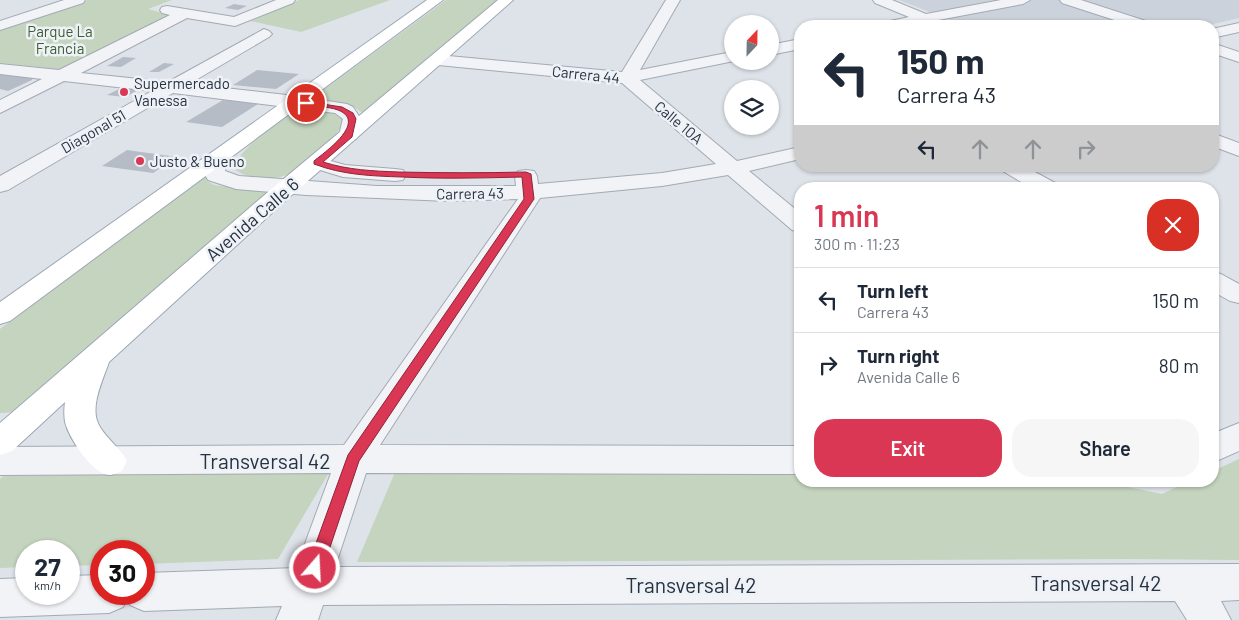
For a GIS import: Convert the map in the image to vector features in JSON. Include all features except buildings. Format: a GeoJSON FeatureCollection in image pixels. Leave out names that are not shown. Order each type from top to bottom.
{"type":"FeatureCollection","features":[{"type":"Feature","properties":{"kind":"main road"},"geometry":{"type":"LineString","coordinates":[[0,315],[436,0]]}},
{"type":"Feature","properties":{"kind":"main road","name":"Avenida Calle 6"},"geometry":{"type":"LineString","coordinates":[[0,442],[288,186],[438,60],[506,0]]}},
{"type":"Feature","properties":{"kind":"main road"},"geometry":{"type":"LineString","coordinates":[[95,357],[80,406],[79,417],[82,430],[92,444],[110,461]]}},
{"type":"Feature","properties":{"kind":"street"},"geometry":{"type":"LineString","coordinates":[[0,26],[78,0]]}},
{"type":"Feature","properties":{"kind":"street"},"geometry":{"type":"LineString","coordinates":[[158,8],[183,6],[235,22],[288,0]]}},
{"type":"Feature","properties":{"kind":"street"},"geometry":{"type":"LineString","coordinates":[[627,78],[673,0]]}},
{"type":"Feature","properties":{"kind":"street"},"geometry":{"type":"LineString","coordinates":[[880,0],[929,20]]}},
{"type":"Feature","properties":{"kind":"street"},"geometry":{"type":"LineString","coordinates":[[914,20],[1023,0]]}},
{"type":"Feature","properties":{"kind":"street"},"geometry":{"type":"LineString","coordinates":[[1067,0],[1129,20]]}},
{"type":"Feature","properties":{"kind":"street"},"geometry":{"type":"LineString","coordinates":[[0,108],[64,76],[183,6]]}},
{"type":"Feature","properties":{"kind":"street"},"geometry":{"type":"LineString","coordinates":[[1219,41],[1239,27]]}},
{"type":"Feature","properties":{"kind":"street","name":"Diagonal 51"},"geometry":{"type":"LineString","coordinates":[[0,185],[264,34]]}},
{"type":"Feature","properties":{"kind":"street"},"geometry":{"type":"LineString","coordinates":[[1219,44],[1239,42]]}},
{"type":"Feature","properties":{"kind":"street"},"geometry":{"type":"LineString","coordinates":[[779,48],[794,45]]}},
{"type":"Feature","properties":{"kind":"street"},"geometry":{"type":"LineString","coordinates":[[1219,48],[1239,57]]}},
{"type":"Feature","properties":{"kind":"street","name":"Carrera 44"},"geometry":{"type":"LineString","coordinates":[[438,60],[627,78],[724,59]]}},
{"type":"Feature","properties":{"kind":"street"},"geometry":{"type":"LineString","coordinates":[[0,69],[295,101],[346,111],[352,119],[349,135]]}},
{"type":"Feature","properties":{"kind":"street","name":"Calle 10A"},"geometry":{"type":"LineString","coordinates":[[627,78],[794,220]]}},
{"type":"Feature","properties":{"kind":"street","name":"Carrera 43"},"geometry":{"type":"LineString","coordinates":[[725,161],[794,136]]}},
{"type":"Feature","properties":{"kind":"street"},"geometry":{"type":"LineString","coordinates":[[1219,142],[1239,150]]}},
{"type":"Feature","properties":{"kind":"street","name":"Carrera 43"},"geometry":{"type":"LineString","coordinates":[[317,163],[336,169],[363,173],[452,176],[527,183],[628,183],[725,161],[794,154]]}},
{"type":"Feature","properties":{"kind":"street","name":"Carrera 43"},"geometry":{"type":"LineString","coordinates":[[216,159],[214,171],[221,178],[236,182],[413,194],[527,183]]}},
{"type":"Feature","properties":{"kind":"street"},"geometry":{"type":"LineString","coordinates":[[1019,172],[1037,182]]}},
{"type":"Feature","properties":{"kind":"street"},"geometry":{"type":"LineString","coordinates":[[303,603],[353,459],[529,199],[527,183]]}},
{"type":"Feature","properties":{"kind":"street"},"geometry":{"type":"LineString","coordinates":[[1219,284],[1239,295]]}},
{"type":"Feature","properties":{"kind":"street"},"geometry":{"type":"LineString","coordinates":[[1219,446],[1239,436]]}},
{"type":"Feature","properties":{"kind":"street","name":"Transversal 42"},"geometry":{"type":"LineString","coordinates":[[0,462],[353,459],[794,460]]}},
{"type":"Feature","properties":{"kind":"street"},"geometry":{"type":"LineString","coordinates":[[1185,581],[1210,620]]}},
{"type":"Feature","properties":{"kind":"street","name":"Transversal 42"},"geometry":{"type":"LineString","coordinates":[[155,593],[303,603],[1185,581],[1239,582]]}},
{"type":"Feature","properties":{"kind":"street"},"geometry":{"type":"LineString","coordinates":[[0,598],[90,595]]}},
{"type":"Feature","properties":{"kind":"shaded area"},"geometry":{"type":"Polygon","coordinates":[[[899,0],[1239,0],[1239,18],[1219,23],[1219,20],[950,20],[899,0]]]}},
{"type":"Feature","properties":{"kind":"green space","name":"Parque La Francia"},"geometry":{"type":"Polygon","coordinates":[[[88,0],[172,0],[148,9],[171,15],[66,70],[0,63],[0,29],[88,0]]]}},
{"type":"Feature","properties":{"kind":"green space"},"geometry":{"type":"Polygon","coordinates":[[[299,0],[390,0],[301,32],[250,21],[299,0]]]}},
{"type":"Feature","properties":{"kind":"green space"},"geometry":{"type":"Polygon","coordinates":[[[446,0],[498,0],[363,114],[346,104],[311,99],[446,0]]]}},
{"type":"Feature","properties":{"kind":"green space"},"geometry":{"type":"Polygon","coordinates":[[[303,111],[333,111],[345,118],[334,136],[298,169],[274,178],[255,178],[232,167],[253,142],[272,126],[303,111]]]}},
{"type":"Feature","properties":{"kind":"green space"},"geometry":{"type":"Polygon","coordinates":[[[206,173],[207,181],[214,185],[269,192],[20,412],[0,413],[0,329],[206,173]]]}},
{"type":"Feature","properties":{"kind":"green space"},"geometry":{"type":"Polygon","coordinates":[[[1239,459],[1239,560],[357,562],[396,470],[794,471],[794,487],[1128,487],[1162,494],[1177,487],[1219,487],[1219,468],[1239,459]]]}},
{"type":"Feature","properties":{"kind":"green space"},"geometry":{"type":"Polygon","coordinates":[[[330,471],[278,559],[155,564],[155,540],[90,540],[90,565],[80,566],[80,540],[15,540],[15,567],[0,568],[0,479],[3,476],[330,471]]]}},
{"type":"Feature","properties":{"kind":"place","name":"Supermercado Vanessa"},"geometry":{"type":"Point","coordinates":[124,92]}},
{"type":"Feature","properties":{"kind":"place","name":"Justo & Bueno"},"geometry":{"type":"Point","coordinates":[140,161]}},
{"type":"Feature","properties":{"kind":"route"},"geometry":{"type":"LineString","coordinates":[[306,103],[340,108],[350,114],[352,119],[349,135],[317,163],[336,169],[363,173],[398,175],[467,176],[526,174],[529,199],[353,459],[315,568]]}}]}
